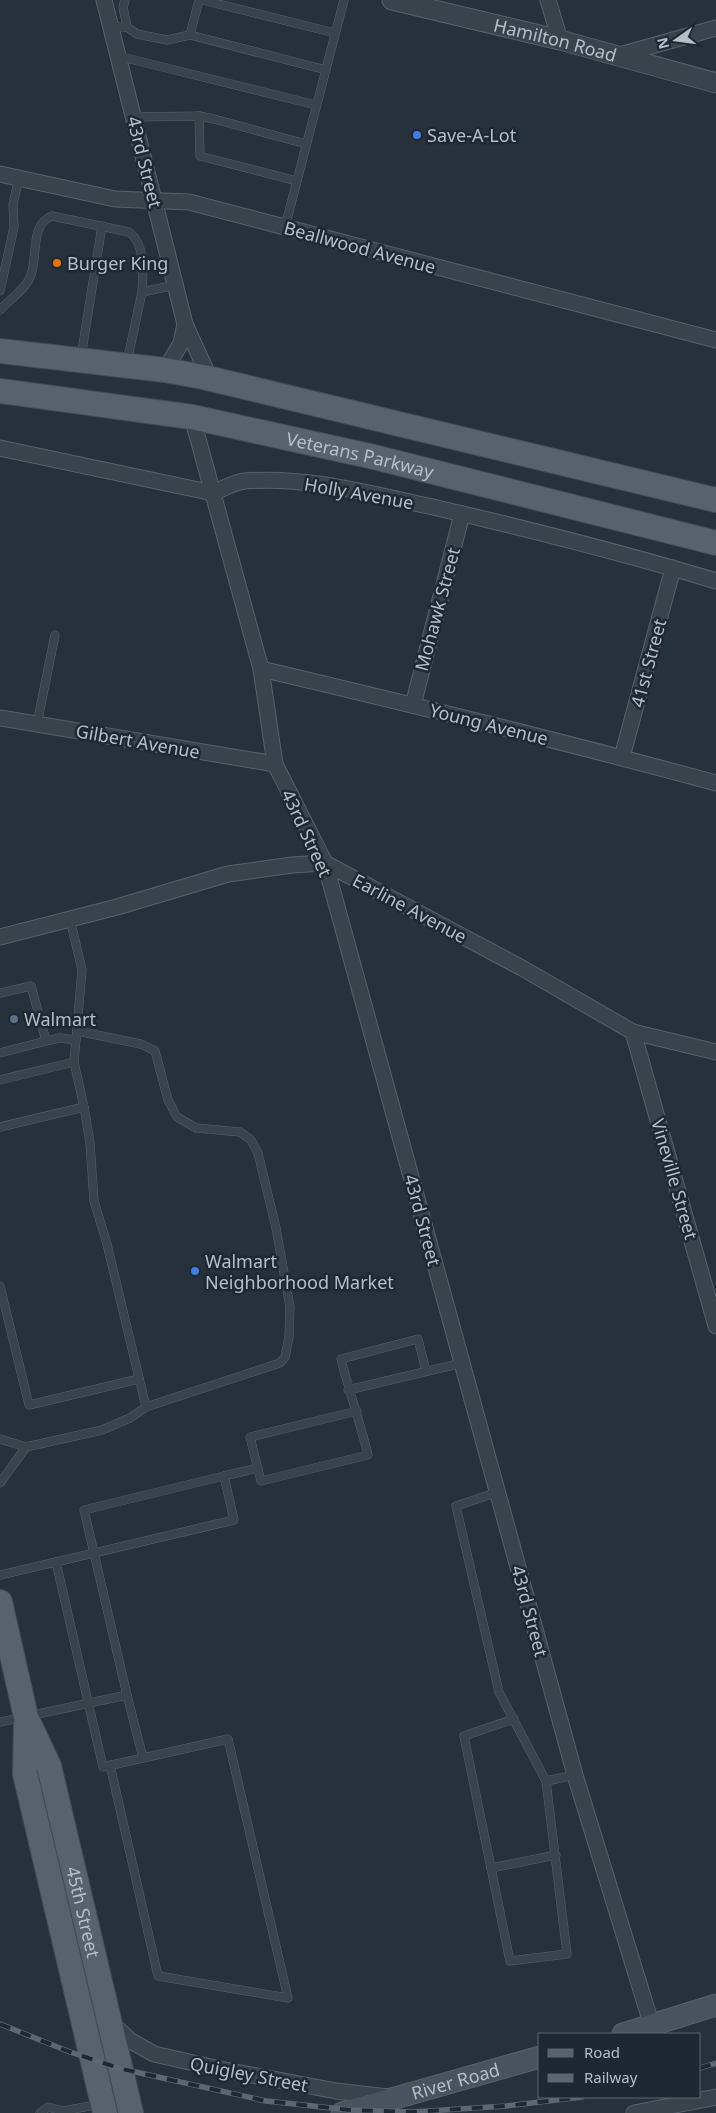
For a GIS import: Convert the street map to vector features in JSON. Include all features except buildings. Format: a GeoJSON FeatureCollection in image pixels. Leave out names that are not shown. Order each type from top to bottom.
{"type":"FeatureCollection","features":[{"type":"Feature","properties":{"kind":"main road"},"geometry":{"type":"LineString","coordinates":[[0,350],[126,367],[165,370],[210,379],[716,500]]}},
{"type":"Feature","properties":{"kind":"main road","name":"Veterans Parkway"},"geometry":{"type":"LineString","coordinates":[[0,391],[192,417],[374,457],[716,543]]}},
{"type":"Feature","properties":{"kind":"main road","name":"45th Street"},"geometry":{"type":"LineString","coordinates":[[0,1602],[26,1716],[49,1766],[131,2113]]}},
{"type":"Feature","properties":{"kind":"main road","name":"45th Street"},"geometry":{"type":"LineString","coordinates":[[26,1716],[25,1774],[104,2108]]}},
{"type":"Feature","properties":{"kind":"main road"},"geometry":{"type":"LineString","coordinates":[[627,2033],[716,2004]]}},
{"type":"Feature","properties":{"kind":"main road","name":"River Road"},"geometry":{"type":"LineString","coordinates":[[342,2113],[538,2058]]}},
{"type":"Feature","properties":{"kind":"street","name":"43rd Street"},"geometry":{"type":"LineString","coordinates":[[104,0],[185,324],[210,379]]}},
{"type":"Feature","properties":{"kind":"street","name":"Hamilton Road"},"geometry":{"type":"LineString","coordinates":[[392,0],[560,40],[716,83]]}},
{"type":"Feature","properties":{"kind":"street"},"geometry":{"type":"LineString","coordinates":[[548,0],[560,40]]}},
{"type":"Feature","properties":{"kind":"street"},"geometry":{"type":"LineString","coordinates":[[616,56],[716,28]]}},
{"type":"Feature","properties":{"kind":"street","name":"Beallwood Avenue"},"geometry":{"type":"LineString","coordinates":[[0,174],[115,199],[188,202],[716,340]]}},
{"type":"Feature","properties":{"kind":"street","name":"43rd Street"},"geometry":{"type":"LineString","coordinates":[[165,370],[181,343],[185,324]]}},
{"type":"Feature","properties":{"kind":"street","name":"43rd Street"},"geometry":{"type":"LineString","coordinates":[[192,417],[261,669],[275,764],[325,864],[575,1775],[652,2026]]}},
{"type":"Feature","properties":{"kind":"street"},"geometry":{"type":"LineString","coordinates":[[0,448],[213,493]]}},
{"type":"Feature","properties":{"kind":"street","name":"Holly Avenue"},"geometry":{"type":"LineString","coordinates":[[213,493],[242,481],[278,480],[316,484],[462,514],[673,568],[716,581]]}},
{"type":"Feature","properties":{"kind":"street","name":"Mohawk Street"},"geometry":{"type":"LineString","coordinates":[[413,705],[462,514]]}},
{"type":"Feature","properties":{"kind":"street","name":"41st Street"},"geometry":{"type":"LineString","coordinates":[[622,757],[673,568]]}},
{"type":"Feature","properties":{"kind":"street","name":"Young Avenue"},"geometry":{"type":"LineString","coordinates":[[261,669],[622,757],[716,783]]}},
{"type":"Feature","properties":{"kind":"street","name":"Gilbert Avenue"},"geometry":{"type":"LineString","coordinates":[[0,718],[275,764]]}},
{"type":"Feature","properties":{"kind":"street","name":"Earline Avenue"},"geometry":{"type":"LineString","coordinates":[[0,937],[228,874],[292,865],[325,864],[522,968],[633,1032],[716,1052]]}},
{"type":"Feature","properties":{"kind":"street","name":"Vineville Street"},"geometry":{"type":"LineString","coordinates":[[633,1032],[716,1326]]}},
{"type":"Feature","properties":{"kind":"street","name":"Quigley Street"},"geometry":{"type":"LineString","coordinates":[[111,2023],[131,2041],[154,2054],[220,2069],[327,2089],[397,2098]]}},
{"type":"Feature","properties":{"kind":"street"},"geometry":{"type":"LineString","coordinates":[[634,2113],[716,2097]]}},
{"type":"Feature","properties":{"kind":"lane"},"geometry":{"type":"LineString","coordinates":[[124,0],[123,7],[127,27]]}},
{"type":"Feature","properties":{"kind":"lane"},"geometry":{"type":"LineString","coordinates":[[190,35],[200,0],[335,33]]}},
{"type":"Feature","properties":{"kind":"lane"},"geometry":{"type":"LineString","coordinates":[[285,227],[344,0]]}},
{"type":"Feature","properties":{"kind":"lane"},"geometry":{"type":"LineString","coordinates":[[111,27],[127,27],[137,34],[167,40],[190,35],[326,70]]}},
{"type":"Feature","properties":{"kind":"lane"},"geometry":{"type":"LineString","coordinates":[[118,56],[316,105]]}},
{"type":"Feature","properties":{"kind":"lane"},"geometry":{"type":"LineString","coordinates":[[133,117],[198,116],[214,118],[306,144]]}},
{"type":"Feature","properties":{"kind":"lane"},"geometry":{"type":"LineString","coordinates":[[198,116],[200,156],[297,181]]}},
{"type":"Feature","properties":{"kind":"lane"},"geometry":{"type":"LineString","coordinates":[[2,308],[0,292],[14,227],[13,204],[19,178]]}},
{"type":"Feature","properties":{"kind":"lane"},"geometry":{"type":"LineString","coordinates":[[2,308],[26,283],[31,275],[39,225],[42,221],[52,216],[128,232],[137,238],[144,265],[142,292],[126,367]]}},
{"type":"Feature","properties":{"kind":"lane"},"geometry":{"type":"LineString","coordinates":[[80,361],[102,226]]}},
{"type":"Feature","properties":{"kind":"lane"},"geometry":{"type":"LineString","coordinates":[[142,292],[176,285]]}},
{"type":"Feature","properties":{"kind":"lane"},"geometry":{"type":"LineString","coordinates":[[37,724],[55,635]]}},
{"type":"Feature","properties":{"kind":"lane"},"geometry":{"type":"LineString","coordinates":[[70,919],[82,970],[74,1062],[90,1143],[94,1201],[146,1406]]}},
{"type":"Feature","properties":{"kind":"lane"},"geometry":{"type":"LineString","coordinates":[[0,993],[32,986],[46,1041]]}},
{"type":"Feature","properties":{"kind":"lane"},"geometry":{"type":"LineString","coordinates":[[0,1439],[26,1447],[102,1430],[130,1418],[146,1406],[280,1363],[285,1358],[289,1337],[290,1307],[276,1228],[258,1153],[251,1140],[240,1132],[196,1128],[176,1117],[168,1100],[155,1051],[141,1044],[76,1031]]}},
{"type":"Feature","properties":{"kind":"lane"},"geometry":{"type":"LineString","coordinates":[[0,1053],[60,1038],[76,1040]]}},
{"type":"Feature","properties":{"kind":"lane"},"geometry":{"type":"LineString","coordinates":[[0,1080],[74,1062]]}},
{"type":"Feature","properties":{"kind":"lane"},"geometry":{"type":"LineString","coordinates":[[0,1127],[84,1107]]}},
{"type":"Feature","properties":{"kind":"lane"},"geometry":{"type":"LineString","coordinates":[[0,1286],[29,1405],[139,1379]]}},
{"type":"Feature","properties":{"kind":"lane"},"geometry":{"type":"LineString","coordinates":[[357,1411],[250,1436],[261,1481],[368,1455],[357,1411],[348,1390],[341,1358],[418,1339],[426,1371]]}},
{"type":"Feature","properties":{"kind":"lane"},"geometry":{"type":"LineString","coordinates":[[348,1390],[462,1363]]}},
{"type":"Feature","properties":{"kind":"lane"},"geometry":{"type":"LineString","coordinates":[[0,1483],[26,1447]]}},
{"type":"Feature","properties":{"kind":"lane"},"geometry":{"type":"LineString","coordinates":[[142,1758],[84,1510],[258,1468]]}},
{"type":"Feature","properties":{"kind":"lane"},"geometry":{"type":"LineString","coordinates":[[0,1575],[234,1520],[224,1476]]}},
{"type":"Feature","properties":{"kind":"lane"},"geometry":{"type":"LineString","coordinates":[[498,1492],[456,1506],[499,1692],[514,1719],[546,1781],[567,1954],[510,1961],[464,1736],[514,1719]]}},
{"type":"Feature","properties":{"kind":"lane"},"geometry":{"type":"LineString","coordinates":[[56,1562],[103,1767],[110,1765],[228,1739],[288,1998],[158,1976],[110,1765]]}},
{"type":"Feature","properties":{"kind":"lane"},"geometry":{"type":"LineString","coordinates":[[0,1722],[127,1695]]}},
{"type":"Feature","properties":{"kind":"lane"},"geometry":{"type":"LineString","coordinates":[[546,1781],[575,1775]]}},
{"type":"Feature","properties":{"kind":"lane"},"geometry":{"type":"LineString","coordinates":[[491,1868],[556,1855]]}},
{"type":"Feature","properties":{"kind":"lane"},"geometry":{"type":"LineString","coordinates":[[40,2113],[48,2107],[63,2112],[104,2108]]}},
{"type":"Feature","properties":{"kind":"railway"},"geometry":{"type":"LineString","coordinates":[[0,2024],[70,2052],[122,2069],[266,2101],[350,2110],[413,2112],[506,2106],[574,2098]]}},
{"type":"Feature","properties":{"kind":"railway"},"geometry":{"type":"LineString","coordinates":[[701,2068],[716,2063]]}},
{"type":"Feature","properties":{"kind":"place","name":"Save-A-Lot"},"geometry":{"type":"Point","coordinates":[417,135]}},
{"type":"Feature","properties":{"kind":"place","name":"Burger King"},"geometry":{"type":"Point","coordinates":[57,263]}},
{"type":"Feature","properties":{"kind":"place","name":"Walmart"},"geometry":{"type":"Point","coordinates":[14,1019]}},
{"type":"Feature","properties":{"kind":"place","name":"Walmart Neighborhood Market"},"geometry":{"type":"Point","coordinates":[195,1271]}}]}
